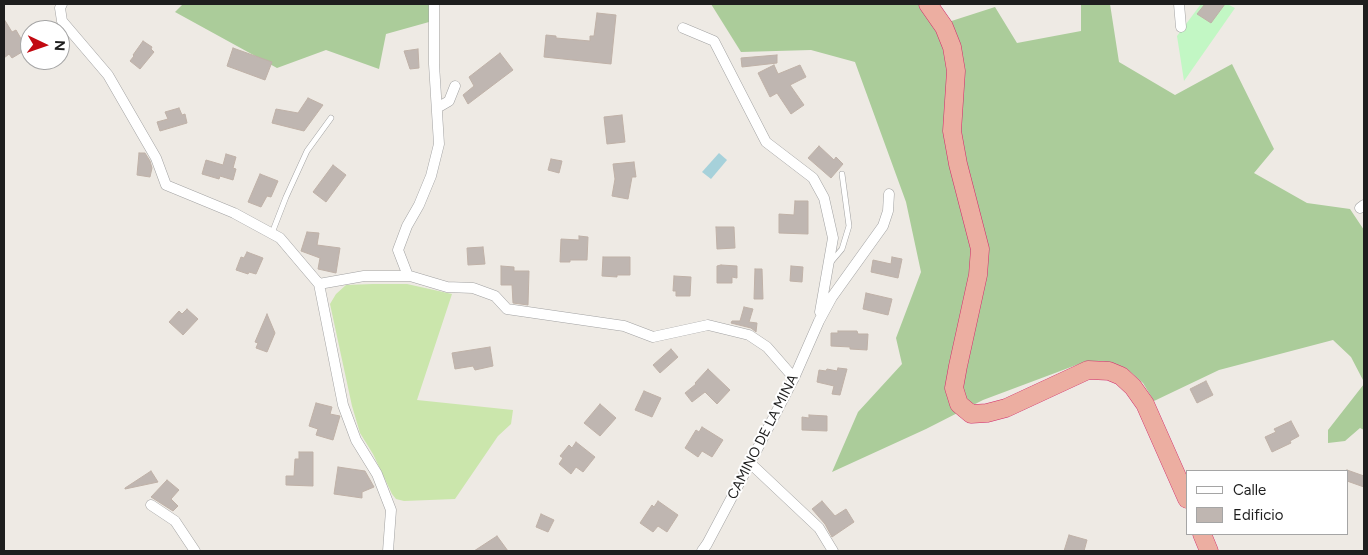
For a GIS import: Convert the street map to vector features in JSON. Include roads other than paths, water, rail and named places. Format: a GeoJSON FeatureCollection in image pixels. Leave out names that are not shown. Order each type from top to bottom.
{"type":"FeatureCollection","features":[{"type":"Feature","properties":{"kind":"highway"},"geometry":{"type":"LineString","coordinates":[[928,4],[944,27],[952,47],[956,72],[952,131],[958,164],[980,249],[978,275],[954,388],[959,404],[971,414],[987,413],[1006,408],[1088,370],[1109,371],[1121,376],[1133,387],[1145,404],[1186,498]]}},
{"type":"Feature","properties":{"kind":"street"},"geometry":{"type":"LineString","coordinates":[[62,4],[60,8],[62,21],[108,75],[156,158],[166,186],[234,213],[280,238],[319,284],[344,405],[356,440],[377,474],[390,510],[388,551]]}},
{"type":"Feature","properties":{"kind":"street"},"geometry":{"type":"LineString","coordinates":[[408,276],[398,250],[407,226],[419,205],[431,176],[439,144],[434,64],[434,4]]}},
{"type":"Feature","properties":{"kind":"street"},"geometry":{"type":"LineString","coordinates":[[1179,4],[1181,27]]}},
{"type":"Feature","properties":{"kind":"street"},"geometry":{"type":"LineString","coordinates":[[683,28],[714,41],[766,142],[813,178],[824,198],[833,238],[819,321]]}},
{"type":"Feature","properties":{"kind":"street"},"geometry":{"type":"LineString","coordinates":[[437,108],[449,101],[455,86]]}},
{"type":"Feature","properties":{"kind":"street"},"geometry":{"type":"LineString","coordinates":[[819,321],[832,297],[883,226],[888,210],[889,194]]}},
{"type":"Feature","properties":{"kind":"street"},"geometry":{"type":"LineString","coordinates":[[319,284],[364,276],[408,276],[448,287],[473,288],[495,296],[507,309],[624,326],[653,337],[708,325],[749,335],[767,347],[794,378]]}},
{"type":"Feature","properties":{"kind":"street","name":"CAMINO DE LA MINA"},"geometry":{"type":"LineString","coordinates":[[702,551],[794,378],[819,321]]}},
{"type":"Feature","properties":{"kind":"street"},"geometry":{"type":"LineString","coordinates":[[750,463],[819,528],[832,551]]}},
{"type":"Feature","properties":{"kind":"street"},"geometry":{"type":"LineString","coordinates":[[151,505],[175,521],[195,551]]}},
{"type":"Feature","properties":{"kind":"lane"},"geometry":{"type":"LineString","coordinates":[[272,234],[307,151],[331,118]]}},
{"type":"Feature","properties":{"kind":"lane"},"geometry":{"type":"LineString","coordinates":[[828,266],[842,249],[849,226],[842,174]]}},
{"type":"Feature","properties":{"kind":"water"},"geometry":{"type":"Polygon","coordinates":[[[719,153],[727,160],[711,179],[702,172],[719,153]]]}}]}
